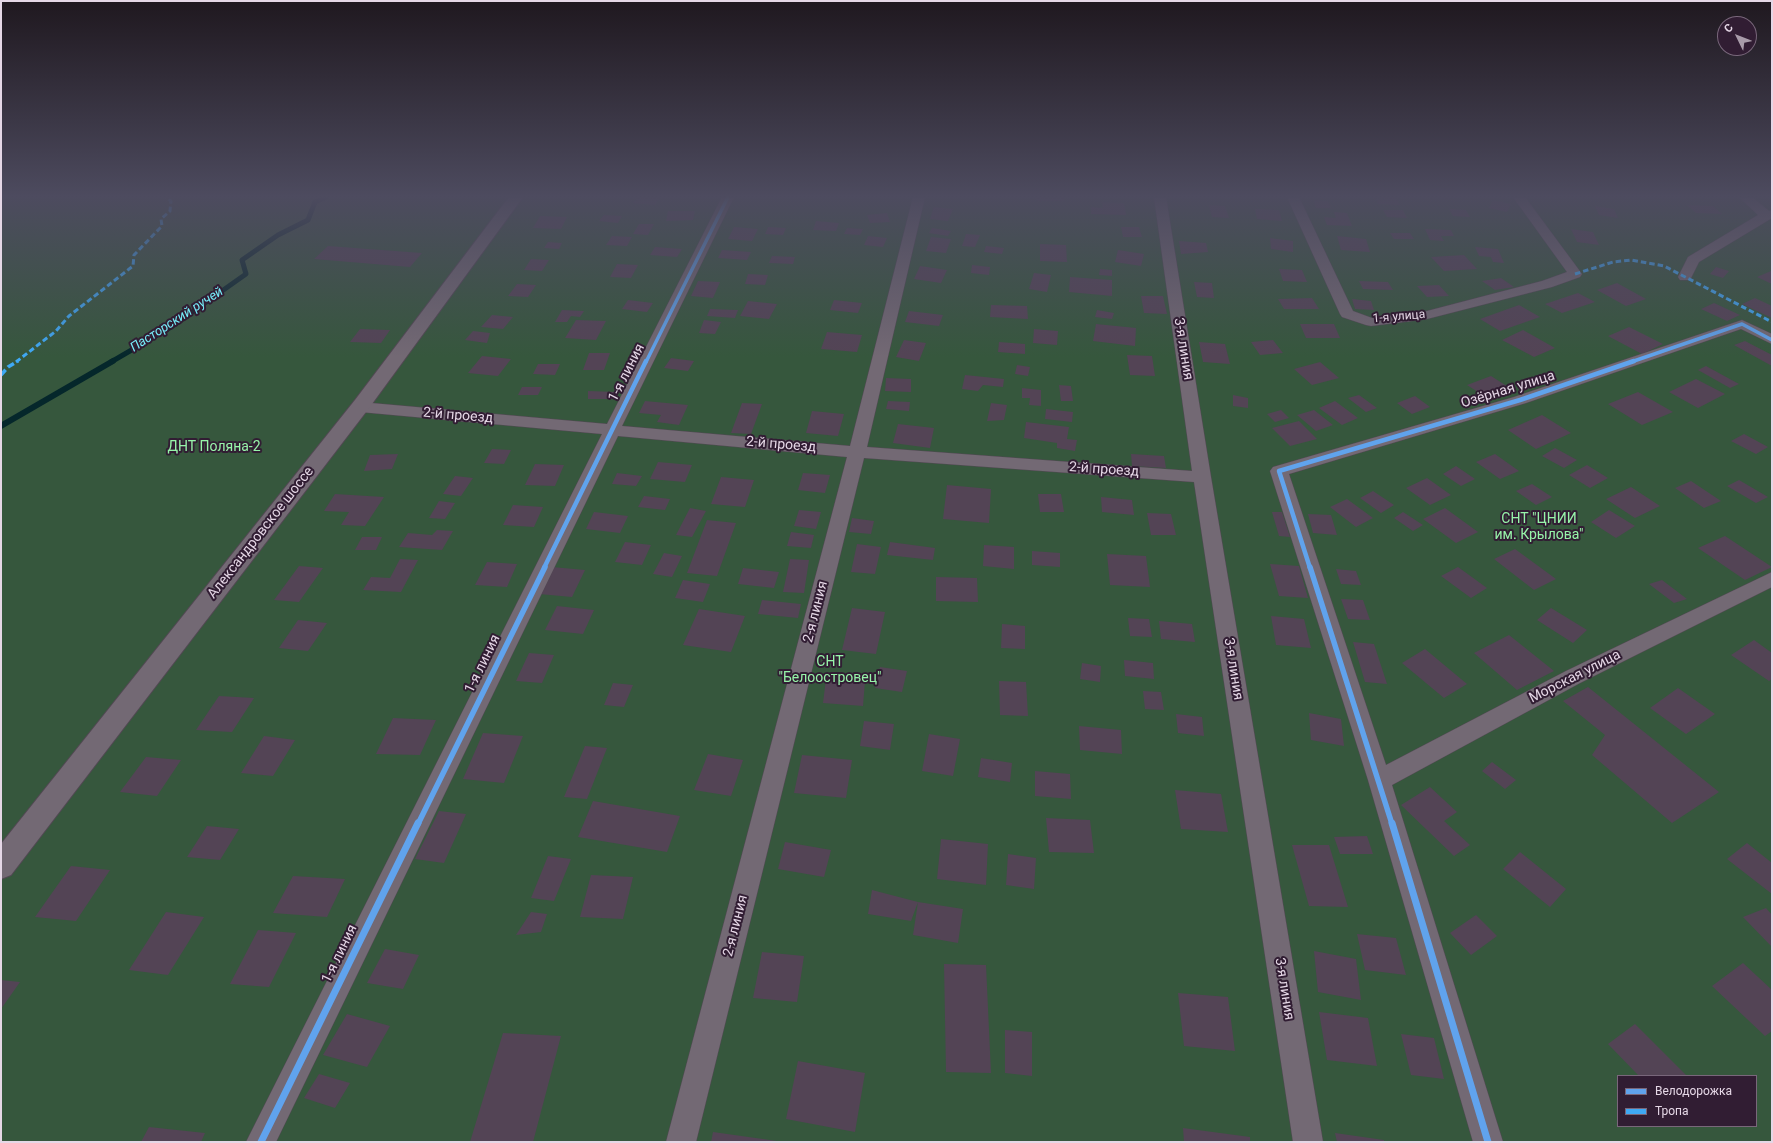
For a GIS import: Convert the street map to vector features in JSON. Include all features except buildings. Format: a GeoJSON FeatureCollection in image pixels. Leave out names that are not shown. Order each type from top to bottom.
{"type":"FeatureCollection","features":[{"type":"Feature","properties":{"kind":"street","name":"Александровское шоссе"},"geometry":{"type":"LineString","coordinates":[[1,866],[360,407],[476,250]]}},
{"type":"Feature","properties":{"kind":"street","name":"1-я линия"},"geometry":{"type":"LineString","coordinates":[[261,1142],[701,250]]}},
{"type":"Feature","properties":{"kind":"street","name":"2-я линия"},"geometry":{"type":"LineString","coordinates":[[681,1142],[857,452],[906,250]]}},
{"type":"Feature","properties":{"kind":"street","name":"3-я линия"},"geometry":{"type":"LineString","coordinates":[[1168,250],[1202,477],[1308,1142]]}},
{"type":"Feature","properties":{"kind":"street","name":"1-я улица"},"geometry":{"type":"LineString","coordinates":[[1318,250],[1347,314],[1371,322],[1428,315],[1546,284],[1575,274],[1558,250]]}},
{"type":"Feature","properties":{"kind":"street"},"geometry":{"type":"LineString","coordinates":[[1685,277],[1693,260],[1709,250]]}},
{"type":"Feature","properties":{"kind":"street","name":"Озёрная улица"},"geometry":{"type":"LineString","coordinates":[[1379,780],[1279,471],[1520,400],[1742,324],[1772,340]]}},
{"type":"Feature","properties":{"kind":"street","name":"2-й проезд"},"geometry":{"type":"LineString","coordinates":[[360,407],[857,452],[1202,477]]}},
{"type":"Feature","properties":{"kind":"street","name":"Морская улица"},"geometry":{"type":"LineString","coordinates":[[1379,780],[1573,677],[1772,579]]}},
{"type":"Feature","properties":{"kind":"street"},"geometry":{"type":"LineString","coordinates":[[1379,780],[1488,1142]]}},
{"type":"Feature","properties":{"kind":"green space","name":"СНТ \"Белоостровец\""},"geometry":{"type":"Polygon","coordinates":[[[1,250],[1772,250],[1772,1142],[1,1142],[1,250]]]}},
{"type":"Feature","properties":{"kind":"waterway","name":"Пасторский ручей"},"geometry":{"type":"LineString","coordinates":[[111,362],[171,327],[246,274],[242,260],[256,250]]}},
{"type":"Feature","properties":{"kind":"waterway","name":"Пасторский ручей"},"geometry":{"type":"LineString","coordinates":[[1,426],[113,361]]}},
{"type":"Feature","properties":{"kind":"marked path"},"geometry":{"type":"LineString","coordinates":[[1,375],[8,367],[24,357],[56,331],[69,316],[133,266],[134,255],[138,250]]}},
{"type":"Feature","properties":{"kind":"marked path"},"geometry":{"type":"LineString","coordinates":[[1575,274],[1613,262],[1631,260],[1664,266],[1772,322]]}},
{"type":"Feature","properties":{"kind":"cycle path"},"geometry":{"type":"LineString","coordinates":[[261,1142],[701,250]]}},
{"type":"Feature","properties":{"kind":"cycle path"},"geometry":{"type":"LineString","coordinates":[[1488,1142],[1379,780],[1279,471],[1520,400],[1742,324],[1772,340]]}},
{"type":"Feature","properties":{"kind":"park label","name":"ДНТ Поляна-2"},"geometry":{"type":"Point","coordinates":[214,447]}},
{"type":"Feature","properties":{"kind":"park label","name":"СНТ \"ЦНИИ им. Крылова\""},"geometry":{"type":"Point","coordinates":[1539,528]}}]}
